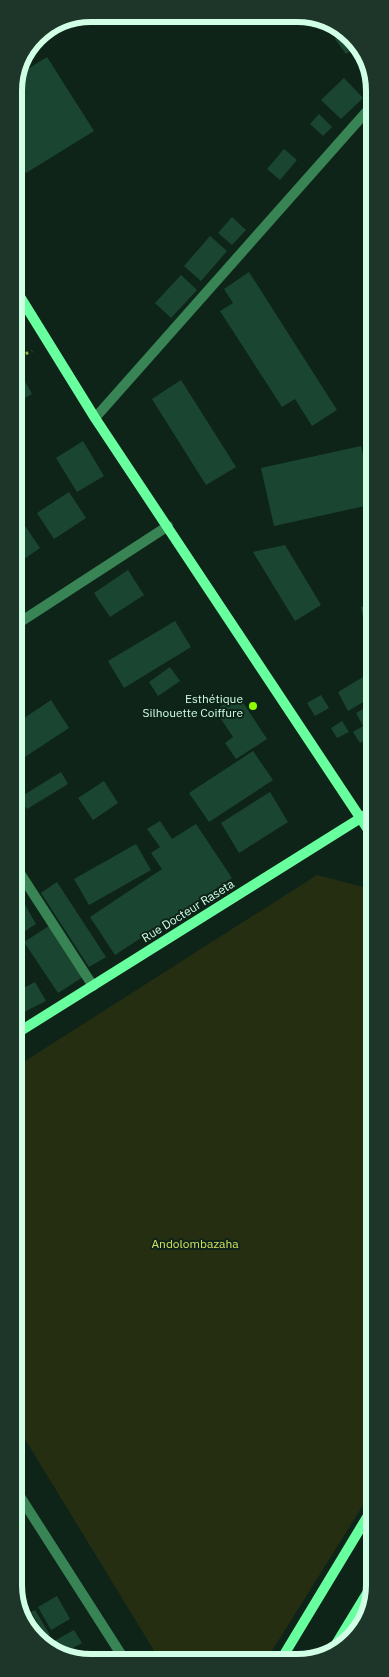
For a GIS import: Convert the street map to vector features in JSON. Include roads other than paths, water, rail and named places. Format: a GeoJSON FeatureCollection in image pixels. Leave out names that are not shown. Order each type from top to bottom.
{"type":"FeatureCollection","features":[{"type":"Feature","properties":{"kind":"street"},"geometry":{"type":"LineString","coordinates":[[95,418],[366,112]]}},
{"type":"Feature","properties":{"kind":"street"},"geometry":{"type":"LineString","coordinates":[[23,301],[95,418],[366,826]]}},
{"type":"Feature","properties":{"kind":"street"},"geometry":{"type":"LineString","coordinates":[[23,620],[168,526]]}},
{"type":"Feature","properties":{"kind":"street","name":"Rue Docteur Raseta"},"geometry":{"type":"LineString","coordinates":[[22,1030],[366,814]]}},
{"type":"Feature","properties":{"kind":"street"},"geometry":{"type":"LineString","coordinates":[[22,877],[93,986]]}},
{"type":"Feature","properties":{"kind":"street"},"geometry":{"type":"LineString","coordinates":[[22,1500],[121,1654]]}},
{"type":"Feature","properties":{"kind":"street"},"geometry":{"type":"LineString","coordinates":[[284,1654],[366,1519]]}},
{"type":"Feature","properties":{"kind":"street"},"geometry":{"type":"LineString","coordinates":[[336,1642],[365,1595]]}},
{"type":"Feature","properties":{"kind":"place","name":"Esthétique Silhouette Coiffure"},"geometry":{"type":"Point","coordinates":[253,706]}},
{"type":"Feature","properties":{"kind":"park label","name":"Andolombazaha"},"geometry":{"type":"Point","coordinates":[195,1244]}}]}
